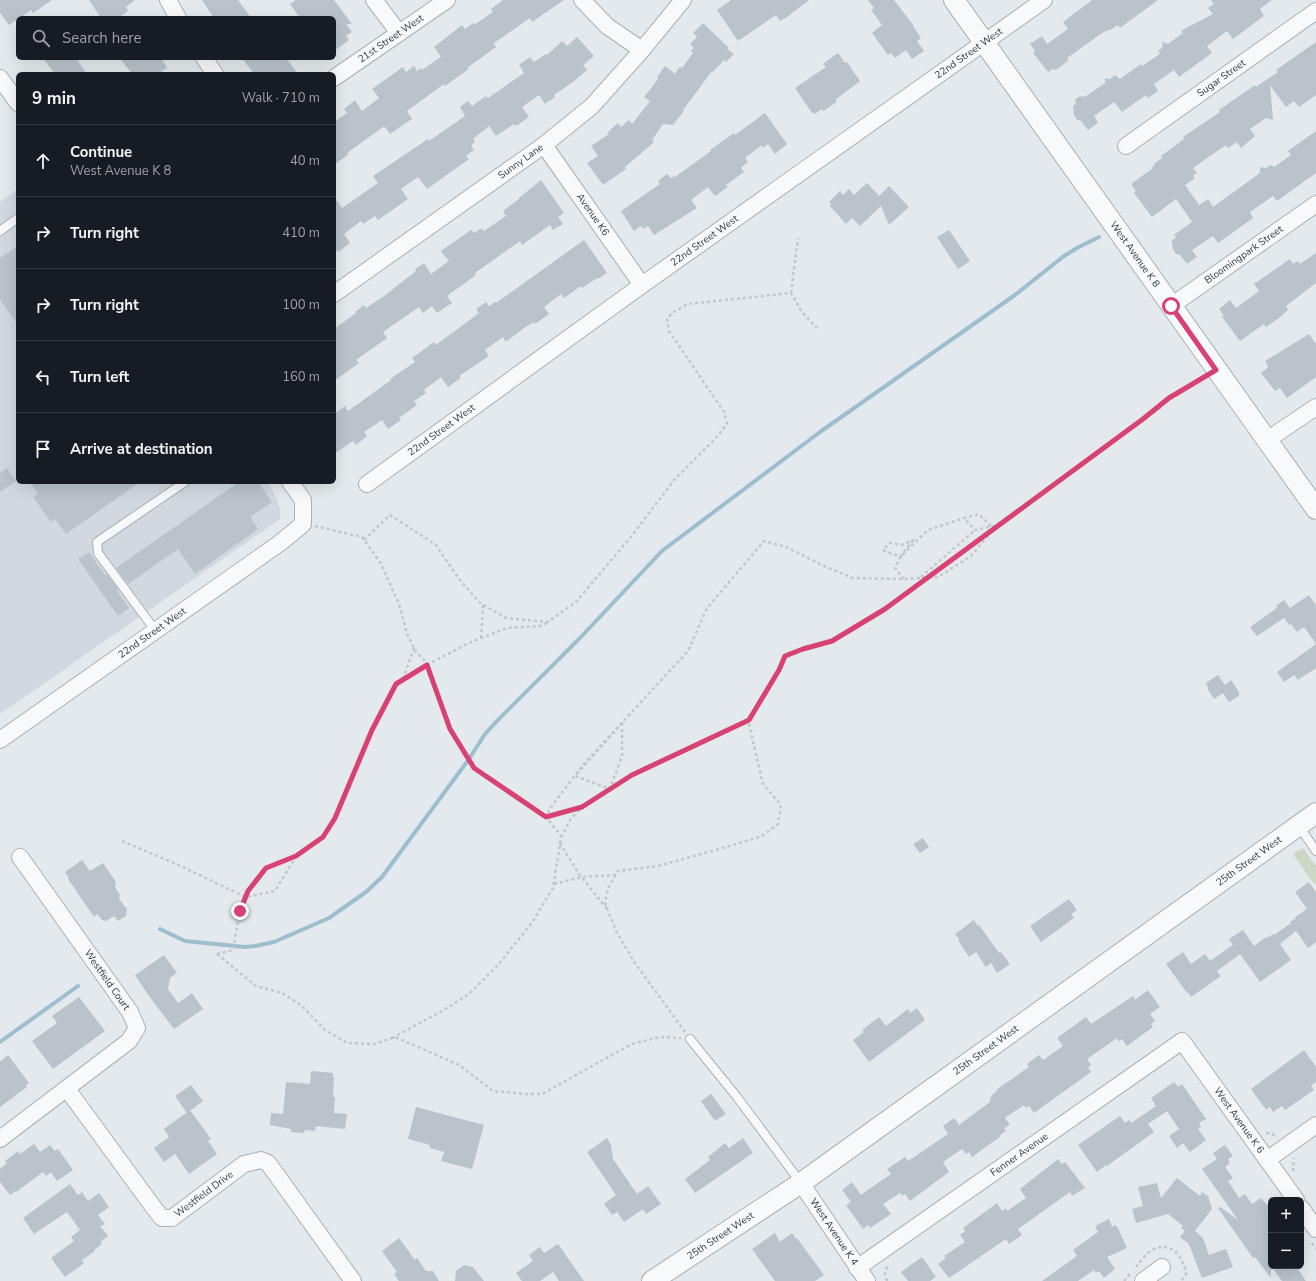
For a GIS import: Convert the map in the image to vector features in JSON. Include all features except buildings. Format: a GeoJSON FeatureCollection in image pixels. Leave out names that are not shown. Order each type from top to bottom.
{"type":"FeatureCollection","features":[{"type":"Feature","properties":{"kind":"street"},"geometry":{"type":"LineString","coordinates":[[168,0],[177,16]]}},
{"type":"Feature","properties":{"kind":"street"},"geometry":{"type":"LineString","coordinates":[[374,0],[399,33]]}},
{"type":"Feature","properties":{"kind":"street","name":"21st Street West"},"geometry":{"type":"LineString","coordinates":[[336,77],[447,0]]}},
{"type":"Feature","properties":{"kind":"street"},"geometry":{"type":"LineString","coordinates":[[582,0],[607,26],[642,50]]}},
{"type":"Feature","properties":{"kind":"street","name":"Sunny Lane"},"geometry":{"type":"LineString","coordinates":[[336,293],[544,144],[592,106],[642,50],[683,0]]}},
{"type":"Feature","properties":{"kind":"street","name":"West Avenue K 8"},"geometry":{"type":"LineString","coordinates":[[954,0],[1316,509]]}},
{"type":"Feature","properties":{"kind":"street","name":"22nd Street West"},"geometry":{"type":"LineString","coordinates":[[367,484],[642,285],[1044,0]]}},
{"type":"Feature","properties":{"kind":"street","name":"Sugar Street"},"geometry":{"type":"LineString","coordinates":[[1126,146],[1316,11]]}},
{"type":"Feature","properties":{"kind":"street"},"geometry":{"type":"LineString","coordinates":[[205,60],[214,72]]}},
{"type":"Feature","properties":{"kind":"street"},"geometry":{"type":"LineString","coordinates":[[0,78],[16,100]]}},
{"type":"Feature","properties":{"kind":"street","name":"Avenue K6"},"geometry":{"type":"LineString","coordinates":[[544,144],[642,285]]}},
{"type":"Feature","properties":{"kind":"street","name":"Bloomingpark Street"},"geometry":{"type":"LineString","coordinates":[[1171,306],[1316,204]]}},
{"type":"Feature","properties":{"kind":"street"},"geometry":{"type":"LineString","coordinates":[[1267,440],[1316,407]]}},
{"type":"Feature","properties":{"kind":"street"},"geometry":{"type":"LineString","coordinates":[[291,484],[303,500],[303,524]]}},
{"type":"Feature","properties":{"kind":"street","name":"22nd Street West"},"geometry":{"type":"LineString","coordinates":[[0,740],[280,543],[303,524]]}},
{"type":"Feature","properties":{"kind":"street","name":"25th Street West"},"geometry":{"type":"LineString","coordinates":[[652,1281],[801,1182],[1316,813]]}},
{"type":"Feature","properties":{"kind":"street","name":"Westfield Court"},"geometry":{"type":"LineString","coordinates":[[20,858],[130,1012],[137,1028],[129,1041],[67,1089]]}},
{"type":"Feature","properties":{"kind":"street","name":"West Avenue K 6"},"geometry":{"type":"LineString","coordinates":[[1182,1041],[1294,1197]]}},
{"type":"Feature","properties":{"kind":"street","name":"Fenner Avenue"},"geometry":{"type":"LineString","coordinates":[[857,1268],[1182,1041]]}},
{"type":"Feature","properties":{"kind":"street"},"geometry":{"type":"LineString","coordinates":[[0,1139],[67,1089]]}},
{"type":"Feature","properties":{"kind":"street","name":"Westfield Drive"},"geometry":{"type":"LineString","coordinates":[[67,1089],[162,1218],[172,1218],[244,1164],[261,1160],[268,1163],[353,1281]]}},
{"type":"Feature","properties":{"kind":"street"},"geometry":{"type":"LineString","coordinates":[[1267,1160],[1316,1125]]}},
{"type":"Feature","properties":{"kind":"street","name":"West Avenue K 4"},"geometry":{"type":"LineString","coordinates":[[801,1182],[867,1281]]}},
{"type":"Feature","properties":{"kind":"street"},"geometry":{"type":"LineString","coordinates":[[1304,1212],[1316,1229]]}},
{"type":"Feature","properties":{"kind":"street"},"geometry":{"type":"LineString","coordinates":[[1143,1281],[1162,1267]]}},
{"type":"Feature","properties":{"kind":"lane"},"geometry":{"type":"LineString","coordinates":[[0,231],[16,219]]}},
{"type":"Feature","properties":{"kind":"lane"},"geometry":{"type":"LineString","coordinates":[[155,630],[98,553],[97,542],[182,484]]}},
{"type":"Feature","properties":{"kind":"lane"},"geometry":{"type":"LineString","coordinates":[[1299,826],[1316,850]]}},
{"type":"Feature","properties":{"kind":"lane"},"geometry":{"type":"LineString","coordinates":[[690,1039],[737,1097],[801,1182]]}},
{"type":"Feature","properties":{"kind":"path"},"geometry":{"type":"LineString","coordinates":[[798,238],[791,293],[802,312],[817,328]]}},
{"type":"Feature","properties":{"kind":"path"},"geometry":{"type":"LineString","coordinates":[[791,293],[688,304],[672,313],[666,319],[669,331],[724,412],[727,424],[715,439],[675,479],[630,538],[576,602],[540,626],[507,628],[469,643],[427,665],[396,684],[372,730],[335,818],[323,837],[298,855],[266,868],[248,891],[245,898],[240,911],[233,950],[216,954],[256,986],[282,993],[302,1006],[325,1030],[348,1043],[375,1044],[392,1038],[444,1010],[468,994],[498,965],[531,924],[553,888],[562,836],[570,820],[582,807],[632,775],[748,720],[765,695],[785,656],[832,641],[885,609],[1143,419],[1169,398],[1216,370]]}},
{"type":"Feature","properties":{"kind":"path"},"geometry":{"type":"LineString","coordinates":[[901,556],[928,530],[964,518],[979,514],[992,526]]}},
{"type":"Feature","properties":{"kind":"path"},"geometry":{"type":"LineString","coordinates":[[364,540],[390,515],[436,545],[459,579],[483,605],[506,618],[548,622]]}},
{"type":"Feature","properties":{"kind":"path"},"geometry":{"type":"LineString","coordinates":[[964,518],[975,530]]}},
{"type":"Feature","properties":{"kind":"path"},"geometry":{"type":"LineString","coordinates":[[303,524],[332,529],[362,537],[380,562],[399,604],[407,634],[416,652],[426,662],[450,729],[474,768],[546,817],[562,836]]}},
{"type":"Feature","properties":{"kind":"path"},"geometry":{"type":"LineString","coordinates":[[920,578],[975,530],[1001,524]]}},
{"type":"Feature","properties":{"kind":"path"},"geometry":{"type":"LineString","coordinates":[[546,817],[575,776],[688,651],[707,608],[764,541],[786,547],[824,566],[853,578],[903,579],[938,577],[971,556],[995,528]]}},
{"type":"Feature","properties":{"kind":"path"},"geometry":{"type":"LineString","coordinates":[[901,556],[883,550],[890,543],[902,544],[913,540],[901,556],[895,568],[903,579]]}},
{"type":"Feature","properties":{"kind":"path"},"geometry":{"type":"LineString","coordinates":[[481,638],[483,605]]}},
{"type":"Feature","properties":{"kind":"path"},"geometry":{"type":"LineString","coordinates":[[403,680],[414,648]]}},
{"type":"Feature","properties":{"kind":"path"},"geometry":{"type":"LineString","coordinates":[[690,1039],[616,934],[605,903],[608,888],[618,870],[658,866],[734,845],[762,836],[778,824],[781,805],[763,784],[748,720]]}},
{"type":"Feature","properties":{"kind":"path"},"geometry":{"type":"LineString","coordinates":[[610,789],[622,756],[622,723]]}},
{"type":"Feature","properties":{"kind":"path"},"geometry":{"type":"LineString","coordinates":[[575,776],[610,789]]}},
{"type":"Feature","properties":{"kind":"path"},"geometry":{"type":"LineString","coordinates":[[546,817],[582,807]]}},
{"type":"Feature","properties":{"kind":"path"},"geometry":{"type":"LineString","coordinates":[[122,841],[181,866],[245,898],[275,891],[298,855]]}},
{"type":"Feature","properties":{"kind":"path"},"geometry":{"type":"LineString","coordinates":[[560,844],[581,877],[607,909]]}},
{"type":"Feature","properties":{"kind":"path"},"geometry":{"type":"LineString","coordinates":[[554,884],[581,877],[616,875]]}},
{"type":"Feature","properties":{"kind":"path"},"geometry":{"type":"LineString","coordinates":[[392,1038],[395,1037],[413,1044],[459,1065],[493,1091],[526,1094],[542,1094],[632,1044],[660,1037],[690,1039]]}},
{"type":"Feature","properties":{"kind":"path"},"geometry":{"type":"LineString","coordinates":[[1263,1131],[1272,1135],[1280,1134]]}},
{"type":"Feature","properties":{"kind":"path"},"geometry":{"type":"LineString","coordinates":[[1293,1174],[1293,1163],[1296,1154]]}},
{"type":"Feature","properties":{"kind":"path"},"geometry":{"type":"LineString","coordinates":[[887,1281],[885,1278],[885,1271],[891,1262]]}},
{"type":"Feature","properties":{"kind":"shaded area"},"geometry":{"type":"Polygon","coordinates":[[[16,190],[16,484],[269,484],[280,509],[280,519],[0,714],[0,202],[16,190]]]}},
{"type":"Feature","properties":{"kind":"green space"},"geometry":{"type":"Polygon","coordinates":[[[1303,848],[1316,866],[1316,882],[1314,884],[1293,854],[1303,848]]]}},
{"type":"Feature","properties":{"kind":"waterway"},"geometry":{"type":"LineString","coordinates":[[160,929],[185,941],[245,947],[255,946],[274,942],[329,918],[366,892],[382,877],[469,759],[485,734],[579,639],[662,551],[820,432],[1015,295],[1064,256],[1099,237]]}},
{"type":"Feature","properties":{"kind":"waterway"},"geometry":{"type":"LineString","coordinates":[[0,1042],[78,986]]}},
{"type":"Feature","properties":{"kind":"route"},"geometry":{"type":"LineString","coordinates":[[240,911],[248,891],[266,868],[296,856],[323,837],[335,818],[372,730],[396,684],[427,665],[450,729],[474,768],[546,817],[582,807],[632,775],[749,720],[765,695],[785,656],[832,641],[885,609],[1143,419],[1169,398],[1216,370],[1171,306]]}}]}
